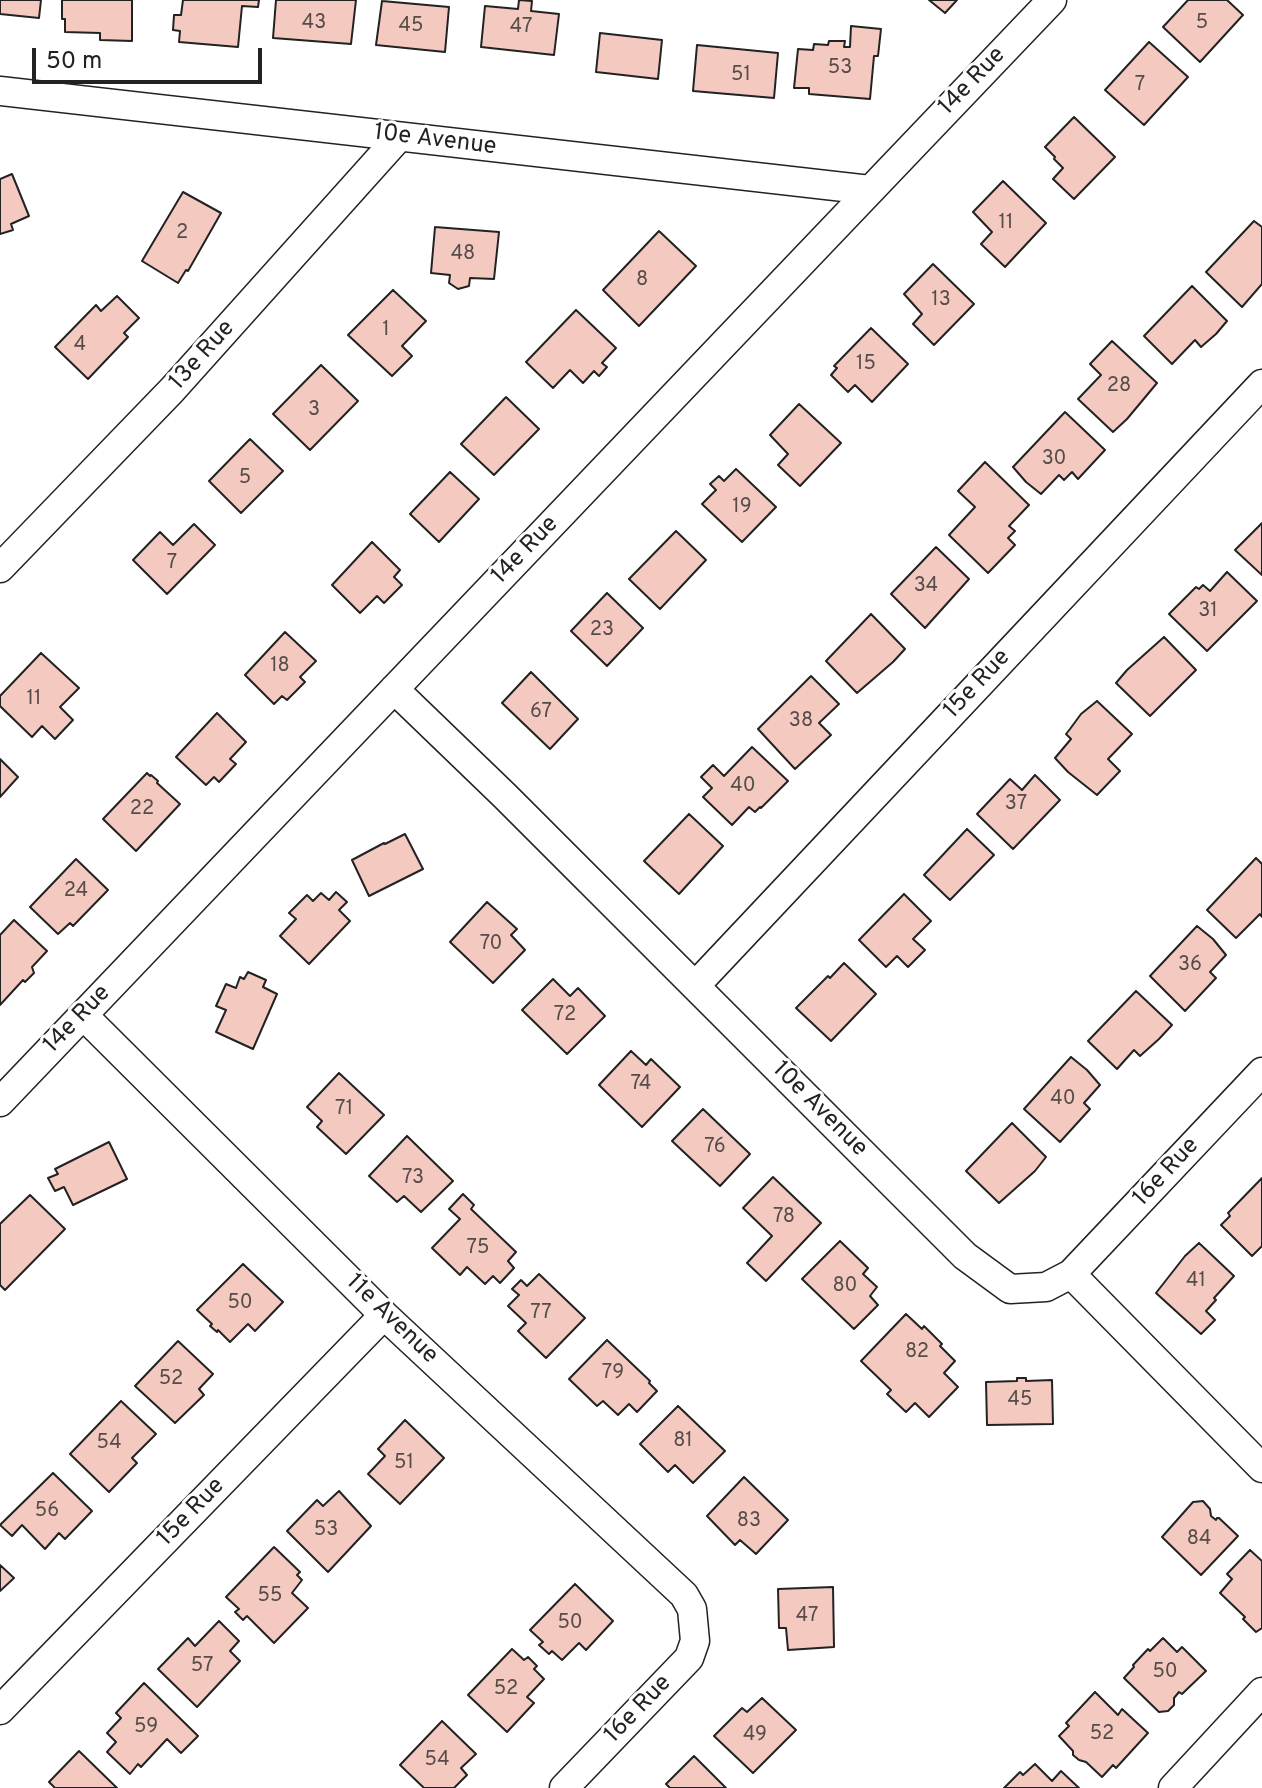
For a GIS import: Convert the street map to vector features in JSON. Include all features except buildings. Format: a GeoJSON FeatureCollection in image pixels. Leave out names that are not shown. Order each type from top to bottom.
{"type":"FeatureCollection","features":[{"type":"Feature","properties":{"kind":"street","name":"14e Rue"},"geometry":{"type":"LineString","coordinates":[[0,1102],[1052,0]]}},
{"type":"Feature","properties":{"kind":"street","name":"10e Avenue"},"geometry":{"type":"LineString","coordinates":[[0,91],[870,190]]}},
{"type":"Feature","properties":{"kind":"street","name":"13e Rue"},"geometry":{"type":"LineString","coordinates":[[0,568],[172,390],[399,137]]}},
{"type":"Feature","properties":{"kind":"street","name":"15e Rue"},"geometry":{"type":"LineString","coordinates":[[695,986],[1262,384]]}},
{"type":"Feature","properties":{"kind":"street","name":"10e Avenue"},"geometry":{"type":"LineString","coordinates":[[394,689],[965,1256],[1010,1289],[1046,1287],[1071,1274]]}},
{"type":"Feature","properties":{"kind":"street","name":"11e Avenue"},"geometry":{"type":"LineString","coordinates":[[83,1015],[384,1315],[684,1595],[692,1609],[694,1623]]}},
{"type":"Feature","properties":{"kind":"street","name":"16e Rue"},"geometry":{"type":"LineString","coordinates":[[1071,1274],[1262,1072]]}},
{"type":"Feature","properties":{"kind":"street"},"geometry":{"type":"LineString","coordinates":[[1071,1274],[1262,1468]]}},
{"type":"Feature","properties":{"kind":"street","name":"15e Rue"},"geometry":{"type":"LineString","coordinates":[[0,1710],[384,1315]]}},
{"type":"Feature","properties":{"kind":"street","name":"16e Rue"},"geometry":{"type":"LineString","coordinates":[[564,1788],[689,1658],[695,1641],[694,1623]]}},
{"type":"Feature","properties":{"kind":"street"},"geometry":{"type":"LineString","coordinates":[[1173,1788],[1262,1692]]}}]}
